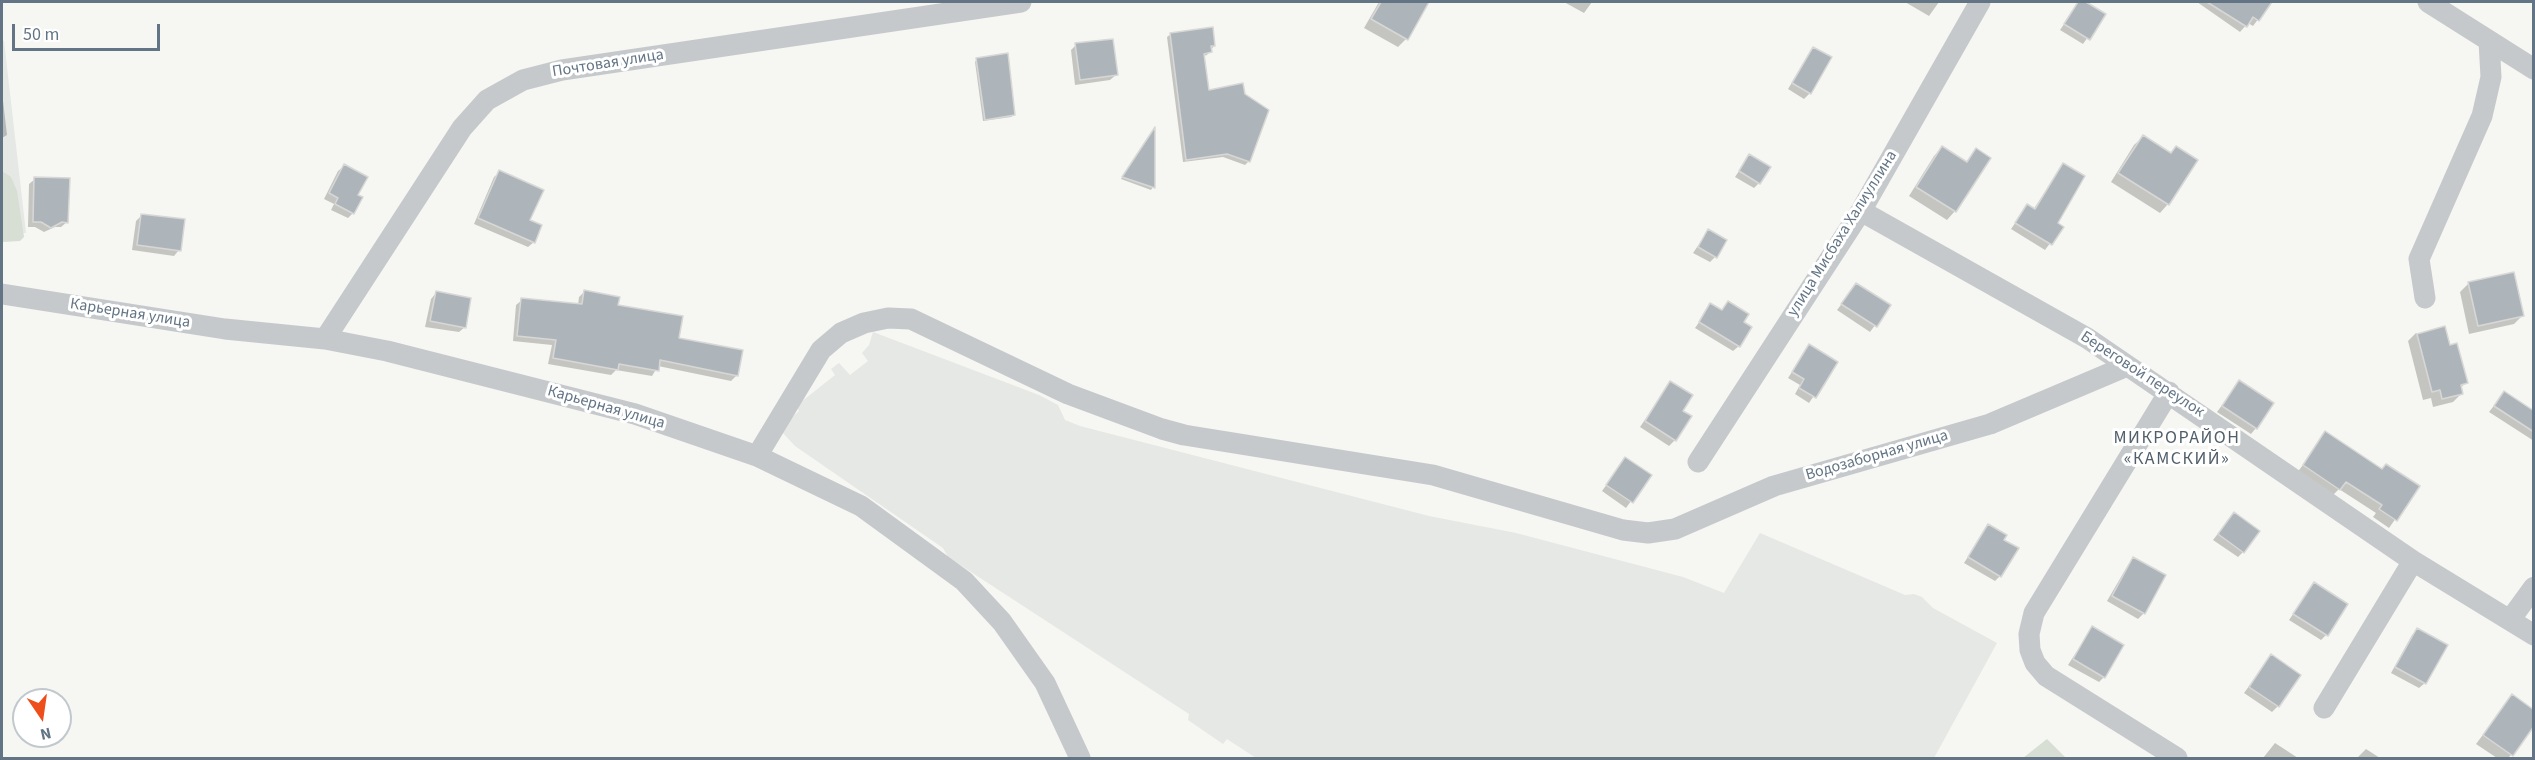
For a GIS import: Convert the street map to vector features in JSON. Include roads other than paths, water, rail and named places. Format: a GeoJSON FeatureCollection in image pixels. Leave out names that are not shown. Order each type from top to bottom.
{"type":"FeatureCollection","features":[{"type":"Feature","properties":{"kind":"street","name":"Почтовая улица"},"geometry":{"type":"LineString","coordinates":[[325,339],[462,128],[487,100],[523,80],[562,70],[1021,2]]}},
{"type":"Feature","properties":{"kind":"street","name":"улица Мисбаха Халиуллина"},"geometry":{"type":"LineString","coordinates":[[1698,462],[1861,211],[1980,2]]}},
{"type":"Feature","properties":{"kind":"street"},"geometry":{"type":"LineString","coordinates":[[2428,2],[2534,69]]}},
{"type":"Feature","properties":{"kind":"street"},"geometry":{"type":"LineString","coordinates":[[2426,298],[2419,259],[2482,116],[2491,77],[2489,41]]}},
{"type":"Feature","properties":{"kind":"street","name":"Береговой переулок"},"geometry":{"type":"LineString","coordinates":[[1861,211],[2077,332],[2169,392],[2413,561],[2534,635]]}},
{"type":"Feature","properties":{"kind":"street","name":"Карьерная улица"},"geometry":{"type":"LineString","coordinates":[[2,294],[225,329],[325,339],[387,351],[635,414],[757,456],[861,506],[964,581],[1002,622],[1045,683],[1080,759]]}},
{"type":"Feature","properties":{"kind":"street","name":"Водозаборная улица"},"geometry":{"type":"LineString","coordinates":[[757,456],[821,350],[840,333],[864,323],[888,318],[911,319],[1068,394],[1161,429],[1184,435],[1433,475],[1623,531],[1648,533],[1675,529],[1774,486],[1990,424],[2127,366]]}},
{"type":"Feature","properties":{"kind":"street"},"geometry":{"type":"LineString","coordinates":[[2169,392],[2034,613],[2029,634],[2030,650],[2035,663],[2046,676],[2177,759]]}},
{"type":"Feature","properties":{"kind":"street"},"geometry":{"type":"LineString","coordinates":[[2324,708],[2413,561]]}},
{"type":"Feature","properties":{"kind":"street"},"geometry":{"type":"LineString","coordinates":[[2510,620],[2534,587]]}},
{"type":"Feature","properties":{"kind":"district","name":"МИКРОРАЙОН «КАМСКИЙ»"},"geometry":{"type":"Point","coordinates":[2177,449]}}]}
